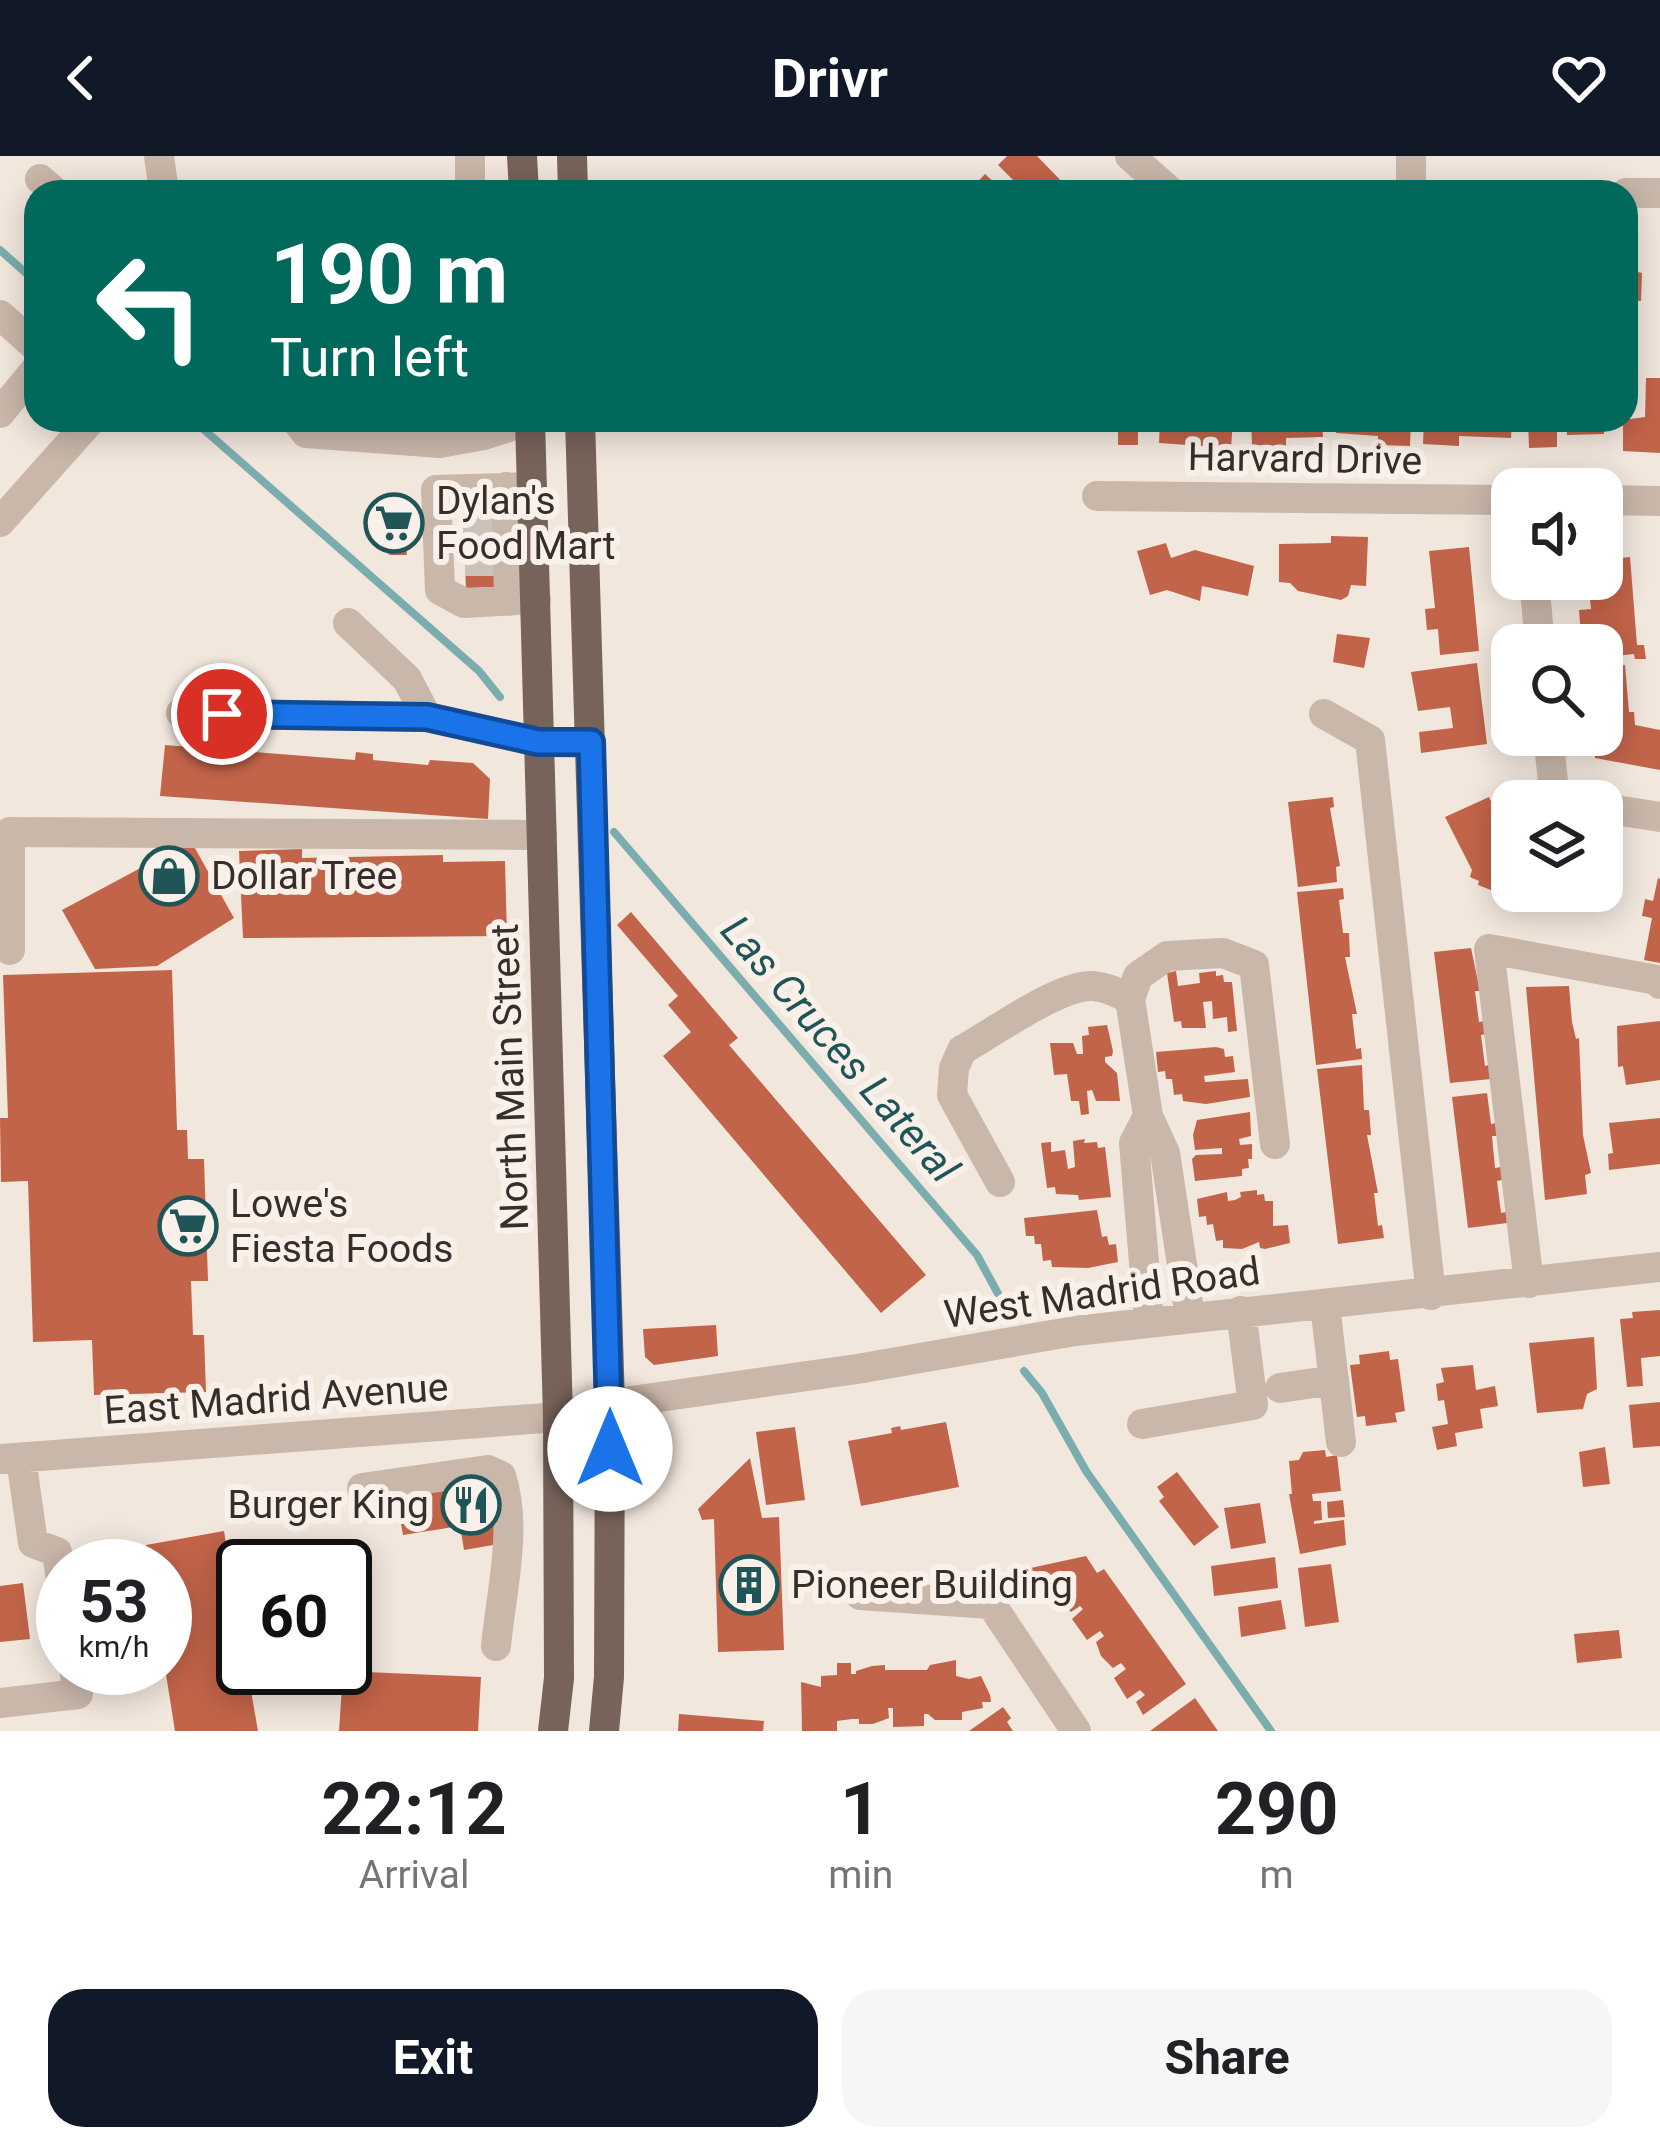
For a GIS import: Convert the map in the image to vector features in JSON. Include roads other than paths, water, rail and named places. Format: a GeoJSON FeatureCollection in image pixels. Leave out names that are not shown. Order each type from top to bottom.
{"type":"FeatureCollection","features":[{"type":"Feature","properties":{"kind":"main road","name":"North Main Street"},"geometry":{"type":"LineString","coordinates":[[528,432],[519,487],[542,836],[558,1417],[559,1678],[553,1731]]}},
{"type":"Feature","properties":{"kind":"main road"},"geometry":{"type":"LineString","coordinates":[[580,432],[610,1404],[609,1677],[604,1731]]}},
{"type":"Feature","properties":{"kind":"main road"},"geometry":{"type":"LineString","coordinates":[[546,977],[596,977]]}},
{"type":"Feature","properties":{"kind":"street"},"geometry":{"type":"LineString","coordinates":[[1130,156],[1157,180]]}},
{"type":"Feature","properties":{"kind":"street"},"geometry":{"type":"LineString","coordinates":[[0,315],[24,336]]}},
{"type":"Feature","properties":{"kind":"street"},"geometry":{"type":"LineString","coordinates":[[0,412],[24,383]]}},
{"type":"Feature","properties":{"kind":"street"},"geometry":{"type":"LineString","coordinates":[[0,522],[80,432]]}},
{"type":"Feature","properties":{"kind":"street"},"geometry":{"type":"LineString","coordinates":[[305,432],[440,443],[493,432]]}},
{"type":"Feature","properties":{"kind":"street"},"geometry":{"type":"LineString","coordinates":[[519,487],[502,525],[503,561],[523,600],[464,603],[440,590],[452,562],[450,527],[436,490],[519,487]]}},
{"type":"Feature","properties":{"kind":"street","name":"Harvard Drive"},"geometry":{"type":"LineString","coordinates":[[1097,496],[1491,500]]}},
{"type":"Feature","properties":{"kind":"street"},"geometry":{"type":"LineString","coordinates":[[1623,500],[1660,500]]}},
{"type":"Feature","properties":{"kind":"street"},"geometry":{"type":"LineString","coordinates":[[348,623],[407,679],[427,717]]}},
{"type":"Feature","properties":{"kind":"street"},"geometry":{"type":"LineString","coordinates":[[181,713],[427,717],[538,742],[591,742]]}},
{"type":"Feature","properties":{"kind":"street"},"geometry":{"type":"LineString","coordinates":[[1324,714],[1370,740],[1431,1295]]}},
{"type":"Feature","properties":{"kind":"street"},"geometry":{"type":"LineString","coordinates":[[1623,812],[1660,818]]}},
{"type":"Feature","properties":{"kind":"street"},"geometry":{"type":"LineString","coordinates":[[10,950],[10,832],[542,836]]}},
{"type":"Feature","properties":{"kind":"street"},"geometry":{"type":"LineString","coordinates":[[1529,1283],[1490,950],[1660,984]]}},
{"type":"Feature","properties":{"kind":"street"},"geometry":{"type":"LineString","coordinates":[[1190,1317],[1165,1153],[1148,1116],[1130,999],[1138,976],[1167,956],[1223,952],[1254,965],[1274,1144]]}},
{"type":"Feature","properties":{"kind":"street"},"geometry":{"type":"LineString","coordinates":[[1000,1182],[952,1095],[954,1068],[962,1050],[1066,992],[1088,986],[1130,999]]}},
{"type":"Feature","properties":{"kind":"street"},"geometry":{"type":"LineString","coordinates":[[1148,1116],[1133,1143],[1149,1322]]}},
{"type":"Feature","properties":{"kind":"street","name":"West Madrid Road"},"geometry":{"type":"LineString","coordinates":[[558,1417],[610,1404],[1149,1322],[1660,1267]]}},
{"type":"Feature","properties":{"kind":"street"},"geometry":{"type":"LineString","coordinates":[[1146,1285],[1186,1281]]}},
{"type":"Feature","properties":{"kind":"street"},"geometry":{"type":"LineString","coordinates":[[1325,1305],[1341,1442]]}},
{"type":"Feature","properties":{"kind":"street"},"geometry":{"type":"LineString","coordinates":[[1142,1424],[1252,1405],[1241,1311]]}},
{"type":"Feature","properties":{"kind":"street"},"geometry":{"type":"LineString","coordinates":[[1280,1388],[1334,1380]]}},
{"type":"Feature","properties":{"kind":"street","name":"East Madrid Avenue"},"geometry":{"type":"LineString","coordinates":[[10,1458],[558,1417]]}},
{"type":"Feature","properties":{"kind":"street"},"geometry":{"type":"LineString","coordinates":[[10,1458],[36,1544]]}},
{"type":"Feature","properties":{"kind":"street"},"geometry":{"type":"LineString","coordinates":[[362,1488],[488,1470],[501,1476],[508,1495],[508,1526],[496,1646]]}},
{"type":"Feature","properties":{"kind":"street"},"geometry":{"type":"LineString","coordinates":[[860,1595],[991,1604],[1076,1731]]}},
{"type":"Feature","properties":{"kind":"street"},"geometry":{"type":"LineString","coordinates":[[0,1703],[69,1695]]}},
{"type":"Feature","properties":{"kind":"waterway","name":"Las Cruces Lateral"},"geometry":{"type":"LineString","coordinates":[[0,250],[24,271]]}},
{"type":"Feature","properties":{"kind":"waterway","name":"Las Cruces Lateral"},"geometry":{"type":"LineString","coordinates":[[207,432],[479,671],[500,697]]}},
{"type":"Feature","properties":{"kind":"waterway","name":"Las Cruces Lateral"},"geometry":{"type":"LineString","coordinates":[[614,832],[977,1255],[1008,1312]]}},
{"type":"Feature","properties":{"kind":"waterway","name":"Las Cruces Lateral"},"geometry":{"type":"LineString","coordinates":[[1024,1371],[1042,1393],[1086,1471],[1271,1731]]}},
{"type":"Feature","properties":{"kind":"tunnel"},"geometry":{"type":"LineString","coordinates":[[463,526],[497,525]]}},
{"type":"Feature","properties":{"kind":"tunnel"},"geometry":{"type":"LineString","coordinates":[[465,561],[498,561]]}},
{"type":"Feature","properties":{"kind":"place","name":"Dylan's Food Mart"},"geometry":{"type":"Point","coordinates":[394,523]}},
{"type":"Feature","properties":{"kind":"place","name":"Dollar Tree"},"geometry":{"type":"Point","coordinates":[169,876]}},
{"type":"Feature","properties":{"kind":"place","name":"Lowe's Fiesta Foods"},"geometry":{"type":"Point","coordinates":[188,1226]}},
{"type":"Feature","properties":{"kind":"place","name":"Burger King"},"geometry":{"type":"Point","coordinates":[471,1505]}},
{"type":"Feature","properties":{"kind":"place","name":"Pioneer Building"},"geometry":{"type":"Point","coordinates":[749,1585]}}]}
